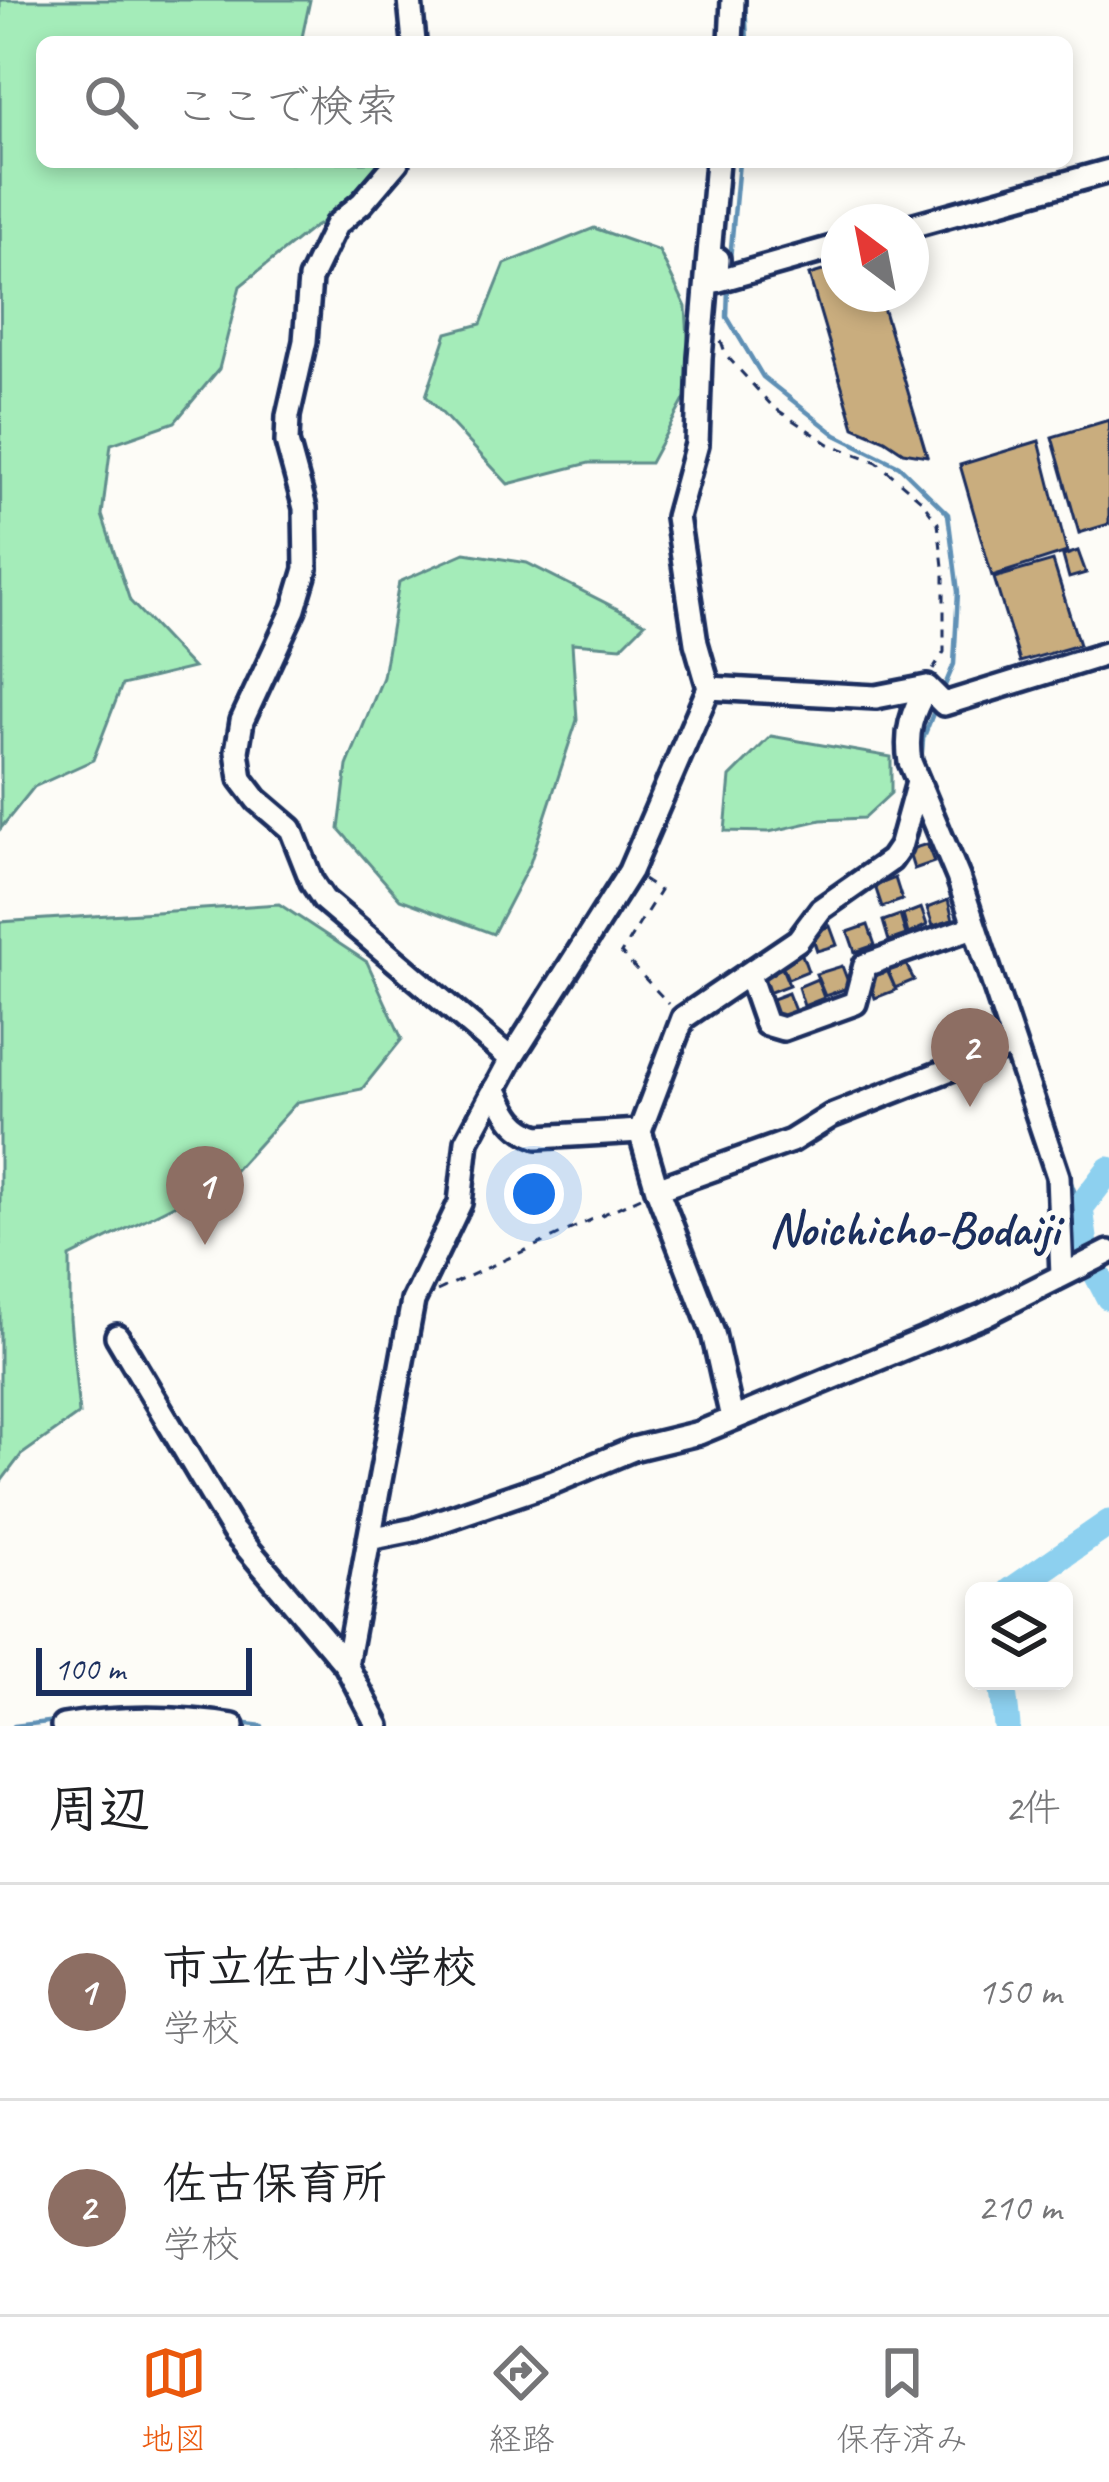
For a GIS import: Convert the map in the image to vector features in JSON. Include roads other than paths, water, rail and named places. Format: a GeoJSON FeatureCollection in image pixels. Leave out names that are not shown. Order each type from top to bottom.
{"type":"FeatureCollection","features":[{"type":"Feature","properties":{"kind":"street"},"geometry":{"type":"LineString","coordinates":[[410,0],[413,36]]}},
{"type":"Feature","properties":{"kind":"street"},"geometry":{"type":"LineString","coordinates":[[730,36],[733,0]]}},
{"type":"Feature","properties":{"kind":"street"},"geometry":{"type":"LineString","coordinates":[[392,168],[336,225],[310,279],[305,341],[287,442],[304,508],[306,568],[294,609],[242,721],[241,779],[291,829],[311,882],[324,900],[511,1060]]}},
{"type":"Feature","properties":{"kind":"street"},"geometry":{"type":"LineString","coordinates":[[346,1665],[413,1301],[460,1203],[467,1141],[511,1060],[630,871],[709,688],[696,644],[677,517],[697,444],[716,168]]}},
{"type":"Feature","properties":{"kind":"street"},"geometry":{"type":"LineString","coordinates":[[728,168],[716,280],[821,251]]}},
{"type":"Feature","properties":{"kind":"street"},"geometry":{"type":"LineString","coordinates":[[929,221],[1109,171]]}},
{"type":"Feature","properties":{"kind":"street"},"geometry":{"type":"LineString","coordinates":[[925,687],[944,704],[1109,652]]}},
{"type":"Feature","properties":{"kind":"street"},"geometry":{"type":"LineString","coordinates":[[709,688],[876,697],[925,687]]}},
{"type":"Feature","properties":{"kind":"street"},"geometry":{"type":"LineString","coordinates":[[925,687],[912,712],[906,742],[917,782],[958,877],[1058,1176],[1066,1273]]}},
{"type":"Feature","properties":{"kind":"street"},"geometry":{"type":"LineString","coordinates":[[732,1418],[713,1333],[657,1189],[640,1131],[683,1018],[799,940],[821,909],[891,860],[900,847],[917,782]]}},
{"type":"Feature","properties":{"kind":"street"},"geometry":{"type":"LineString","coordinates":[[748,975],[766,1024],[783,1029],[855,1003],[865,965],[973,927]]}},
{"type":"Feature","properties":{"kind":"street"},"geometry":{"type":"LineString","coordinates":[[657,1189],[791,1141],[831,1116],[1012,1045]]}},
{"type":"Feature","properties":{"kind":"street"},"geometry":{"type":"LineString","coordinates":[[495,1088],[509,1118],[538,1137],[640,1131]]}},
{"type":"Feature","properties":{"kind":"street"},"geometry":{"type":"LineString","coordinates":[[369,1539],[414,1530],[554,1482],[634,1448],[698,1433],[984,1316],[1106,1253]]}},
{"type":"Feature","properties":{"kind":"street"},"geometry":{"type":"LineString","coordinates":[[117,1336],[232,1531],[346,1665],[378,1726]]}},
{"type":"Feature","properties":{"kind":"street"},"geometry":{"type":"LineString","coordinates":[[63,1726],[148,1718],[232,1726]]}},
{"type":"Feature","properties":{"kind":"waterway"},"geometry":{"type":"LineString","coordinates":[[745,0],[747,36]]}},
{"type":"Feature","properties":{"kind":"waterway"},"geometry":{"type":"LineString","coordinates":[[729,270],[738,168]]}},
{"type":"Feature","properties":{"kind":"waterway"},"geometry":{"type":"LineString","coordinates":[[728,287],[727,317],[763,377],[836,435],[899,466],[948,514],[958,592],[954,664],[943,690]]}},
{"type":"Feature","properties":{"kind":"waterway"},"geometry":{"type":"LineString","coordinates":[[921,764],[923,739],[936,706]]}},
{"type":"Feature","properties":{"kind":"waterway"},"geometry":{"type":"LineString","coordinates":[[1066,1168],[1080,1208]]}},
{"type":"Feature","properties":{"kind":"waterway"},"geometry":{"type":"LineString","coordinates":[[1109,1170],[1080,1208],[1086,1253],[1109,1297]]}},
{"type":"Feature","properties":{"kind":"waterway"},"geometry":{"type":"LineString","coordinates":[[1024,1582],[1109,1523]]}},
{"type":"Feature","properties":{"kind":"waterway"},"geometry":{"type":"LineString","coordinates":[[1003,1690],[1007,1726]]}},
{"type":"Feature","properties":{"kind":"waterway"},"geometry":{"type":"LineString","coordinates":[[14,1726],[56,1721]]}},
{"type":"Feature","properties":{"kind":"waterway"},"geometry":{"type":"LineString","coordinates":[[240,1723],[262,1726]]}},
{"type":"Feature","properties":{"kind":"place","name":"佐古保育所"},"geometry":{"type":"Point","coordinates":[970,1107]}},
{"type":"Feature","properties":{"kind":"place","name":"市立佐古小学校"},"geometry":{"type":"Point","coordinates":[205,1245]}},
{"type":"Feature","properties":{"kind":"district","name":"Noichicho-Bodaiji"},"geometry":{"type":"Point","coordinates":[914,1229]}}]}
